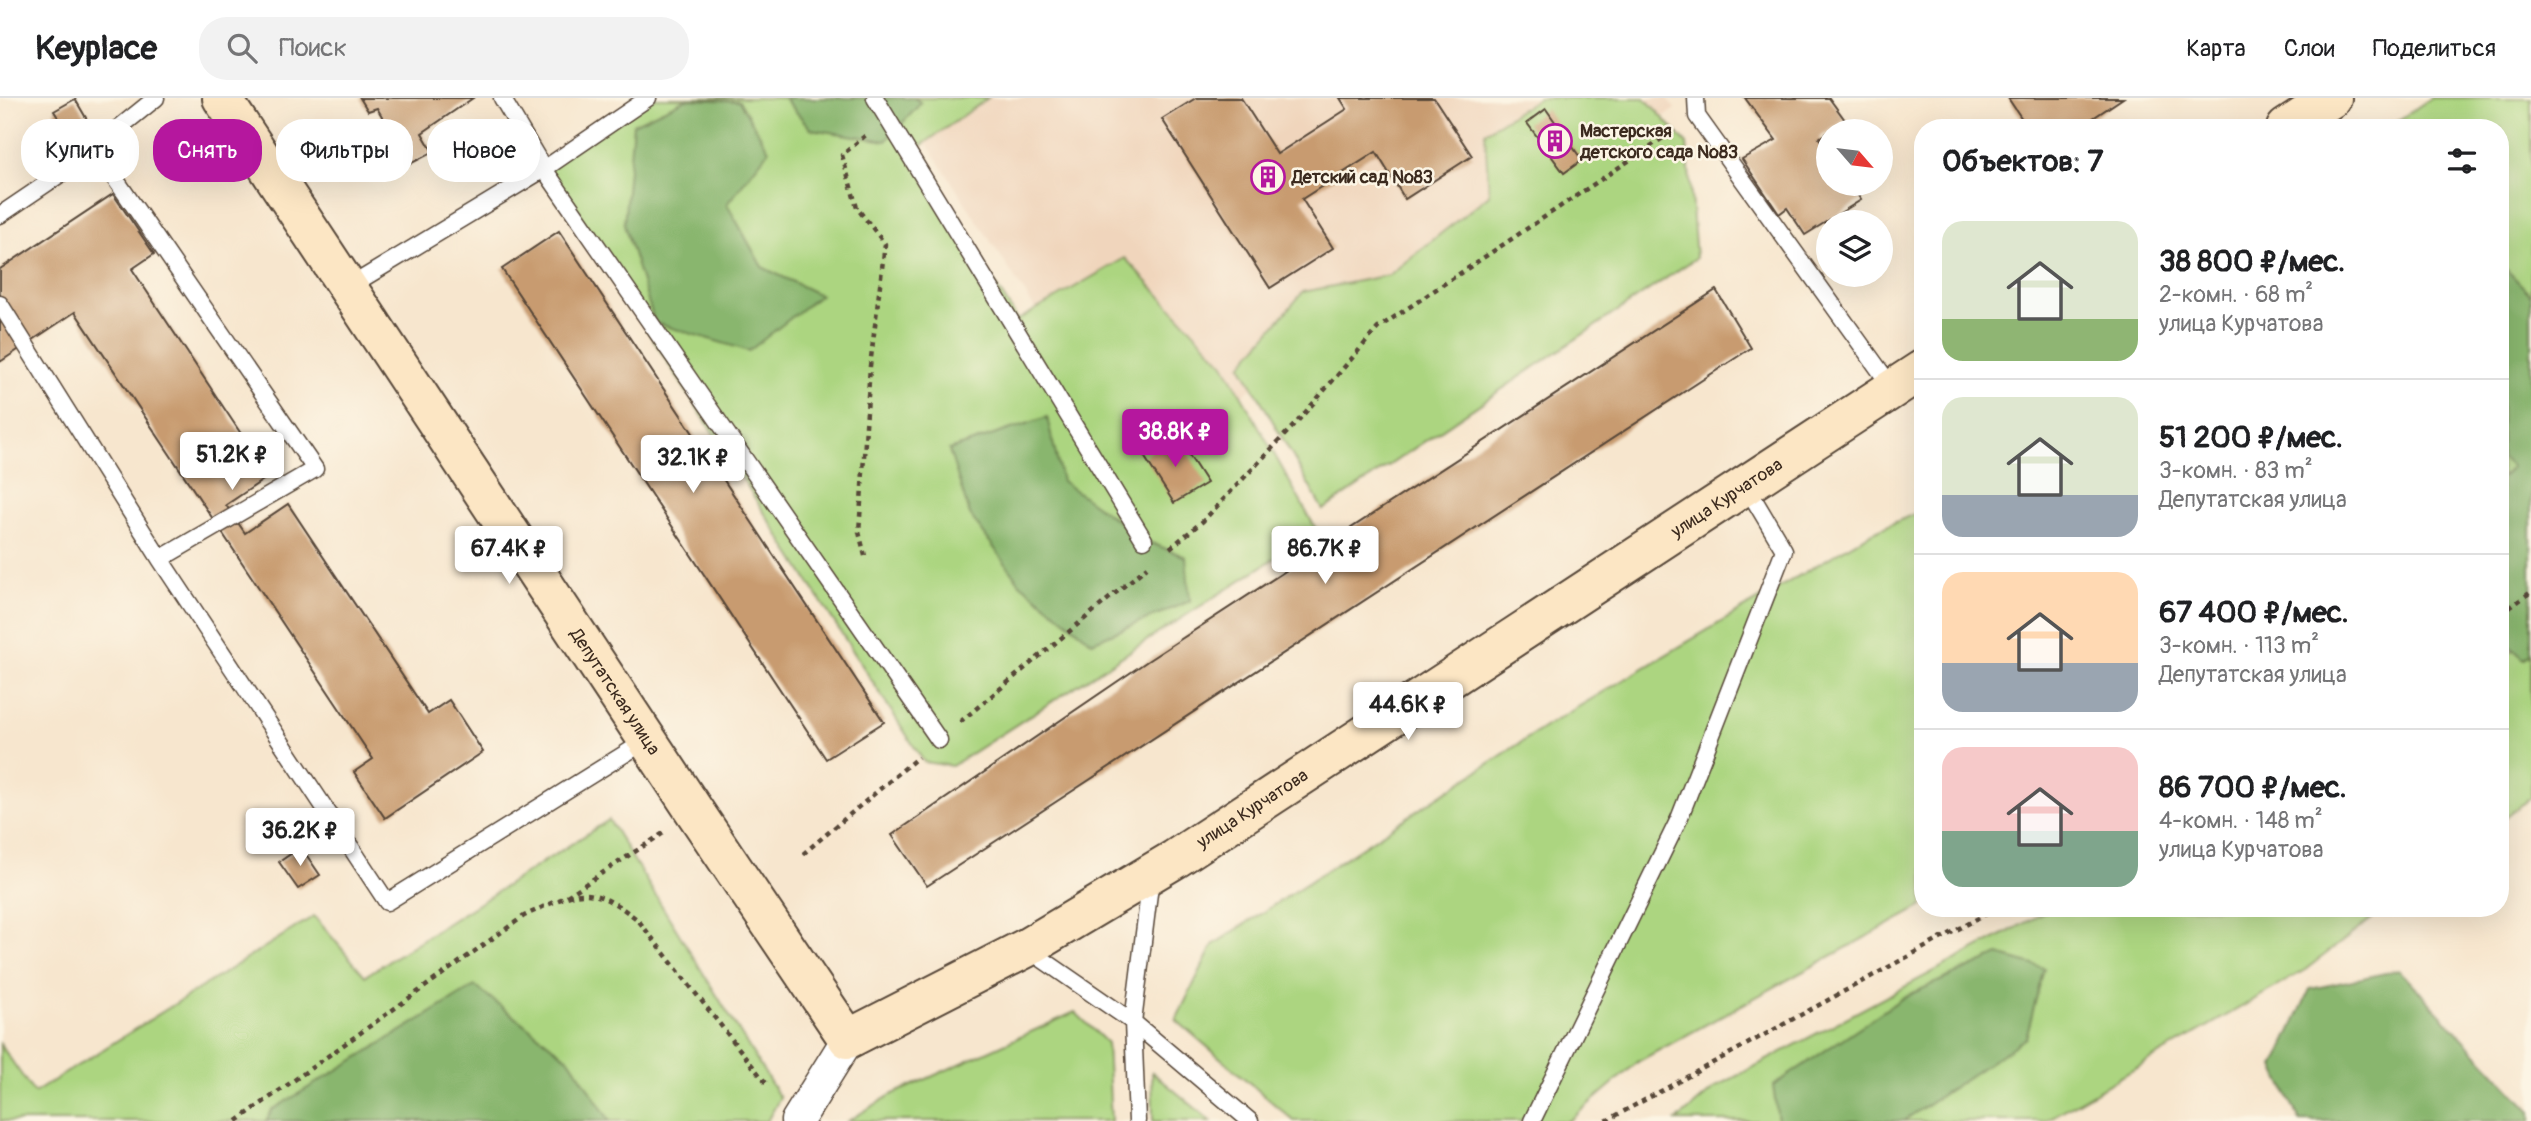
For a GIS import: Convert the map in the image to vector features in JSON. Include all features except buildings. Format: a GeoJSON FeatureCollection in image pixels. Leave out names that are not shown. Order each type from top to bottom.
{"type":"FeatureCollection","features":[{"type":"Feature","properties":{"kind":"street","name":"Депутатская улица"},"geometry":{"type":"LineString","coordinates":[[222,98],[695,813],[848,1039]]}},
{"type":"Feature","properties":{"kind":"street"},"geometry":{"type":"LineString","coordinates":[[2300,119],[2332,98]]}},
{"type":"Feature","properties":{"kind":"street","name":"улица Курчатова"},"geometry":{"type":"LineString","coordinates":[[848,1039],[1027,948],[1175,859],[1908,379]]}},
{"type":"Feature","properties":{"kind":"street"},"geometry":{"type":"LineString","coordinates":[[797,1121],[848,1039]]}},
{"type":"Feature","properties":{"kind":"lane"},"geometry":{"type":"LineString","coordinates":[[130,119],[156,98]]}},
{"type":"Feature","properties":{"kind":"lane"},"geometry":{"type":"LineString","coordinates":[[502,98],[544,169],[939,740]]}},
{"type":"Feature","properties":{"kind":"lane"},"geometry":{"type":"LineString","coordinates":[[347,288],[544,169],[648,98]]}},
{"type":"Feature","properties":{"kind":"lane"},"geometry":{"type":"LineString","coordinates":[[875,98],[1144,540]]}},
{"type":"Feature","properties":{"kind":"lane"},"geometry":{"type":"LineString","coordinates":[[1696,98],[1697,116],[1908,379]]}},
{"type":"Feature","properties":{"kind":"lane"},"geometry":{"type":"LineString","coordinates":[[0,215],[49,182]]}},
{"type":"Feature","properties":{"kind":"lane"},"geometry":{"type":"LineString","coordinates":[[118,182],[315,469],[160,559]]}},
{"type":"Feature","properties":{"kind":"lane"},"geometry":{"type":"LineString","coordinates":[[0,304],[160,559],[387,902],[647,740]]}},
{"type":"Feature","properties":{"kind":"lane"},"geometry":{"type":"LineString","coordinates":[[1532,1121],[1679,819],[1784,550],[1746,486]]}},
{"type":"Feature","properties":{"kind":"lane"},"geometry":{"type":"LineString","coordinates":[[1137,1121],[1133,1022],[1152,872]]}},
{"type":"Feature","properties":{"kind":"lane"},"geometry":{"type":"LineString","coordinates":[[1027,948],[1133,1022],[1250,1121]]}},
{"type":"Feature","properties":{"kind":"path"},"geometry":{"type":"LineString","coordinates":[[1163,554],[1203,521],[1297,422],[1378,328],[1697,116]]}},
{"type":"Feature","properties":{"kind":"path"},"geometry":{"type":"LineString","coordinates":[[866,556],[859,532],[870,366],[885,244],[857,208],[842,155],[870,131]]}},
{"type":"Feature","properties":{"kind":"path"},"geometry":{"type":"LineString","coordinates":[[803,854],[1152,563]]}},
{"type":"Feature","properties":{"kind":"path"},"geometry":{"type":"LineString","coordinates":[[2509,608],[2531,592]]}},
{"type":"Feature","properties":{"kind":"path"},"geometry":{"type":"LineString","coordinates":[[237,1121],[524,916],[566,897],[695,813]]}},
{"type":"Feature","properties":{"kind":"path"},"geometry":{"type":"LineString","coordinates":[[566,897],[592,893],[614,902],[638,920],[766,1083]]}},
{"type":"Feature","properties":{"kind":"path"},"geometry":{"type":"LineString","coordinates":[[1606,1121],[1980,917]]}},
{"type":"Feature","properties":{"kind":"shaded area"},"geometry":{"type":"Polygon","coordinates":[[[965,98],[1668,98],[1675,109],[1137,464],[917,129],[965,98]]]}},
{"type":"Feature","properties":{"kind":"green space"},"geometry":{"type":"Polygon","coordinates":[[[650,98],[988,98],[911,153],[1018,320],[1125,258],[1224,364],[1317,531],[952,766],[924,762],[544,169],[650,98]]]}},
{"type":"Feature","properties":{"kind":"green space"},"geometry":{"type":"Polygon","coordinates":[[[784,98],[914,98],[921,103],[886,141],[811,129],[784,98]]]}},
{"type":"Feature","properties":{"kind":"green space"},"geometry":{"type":"Polygon","coordinates":[[[1539,98],[1645,98],[1687,144],[1696,258],[1323,510],[1241,365],[1303,292],[1389,275],[1489,195],[1485,132],[1539,98]]]}},
{"type":"Feature","properties":{"kind":"green space"},"geometry":{"type":"Polygon","coordinates":[[[2431,98],[2531,98],[2531,548],[2509,564],[2509,119],[2400,119],[2431,98]]]}},
{"type":"Feature","properties":{"kind":"green space"},"geometry":{"type":"Polygon","coordinates":[[[686,99],[739,101],[769,150],[727,204],[762,267],[820,295],[749,351],[655,323],[624,225],[633,124],[686,99]]]}},
{"type":"Feature","properties":{"kind":"green space"},"geometry":{"type":"Polygon","coordinates":[[[2509,272],[2531,295],[2531,653],[2524,659],[2509,645],[2509,470],[2512,467],[2509,464],[2509,272]]]}},
{"type":"Feature","properties":{"kind":"green space"},"geometry":{"type":"Polygon","coordinates":[[[1047,417],[1062,481],[1144,540],[1186,557],[1190,601],[1092,642],[1020,583],[970,515],[949,450],[1047,417]]]}},
{"type":"Feature","properties":{"kind":"green space"},"geometry":{"type":"Polygon","coordinates":[[[1914,514],[1914,911],[1639,1061],[1569,1121],[1294,1121],[1176,1020],[1213,945],[1546,726],[1871,533],[1914,514]]]}},
{"type":"Feature","properties":{"kind":"green space"},"geometry":{"type":"Polygon","coordinates":[[[2531,637],[2531,797],[2509,815],[2509,653],[2531,637]]]}},
{"type":"Feature","properties":{"kind":"green space"},"geometry":{"type":"Polygon","coordinates":[[[609,820],[780,1098],[767,1121],[0,1121],[0,1044],[34,1093],[314,916],[365,976],[609,820]]]}},
{"type":"Feature","properties":{"kind":"green space"},"geometry":{"type":"Polygon","coordinates":[[[2036,917],[2374,917],[2305,970],[2045,1121],[1676,1121],[1716,1087],[2036,917]]]}},
{"type":"Feature","properties":{"kind":"green space"},"geometry":{"type":"Polygon","coordinates":[[[1998,955],[2044,968],[2026,1038],[1903,1121],[1778,1121],[1773,1086],[1904,997],[1998,955]]]}},
{"type":"Feature","properties":{"kind":"green space"},"geometry":{"type":"Polygon","coordinates":[[[2399,970],[2531,1111],[2531,1121],[2300,1121],[2274,1067],[2310,989],[2399,970]]]}},
{"type":"Feature","properties":{"kind":"green space"},"geometry":{"type":"Polygon","coordinates":[[[475,986],[569,1059],[610,1121],[266,1121],[272,1110],[475,986]]]}},
{"type":"Feature","properties":{"kind":"green space"},"geometry":{"type":"Polygon","coordinates":[[[1075,1012],[1107,1043],[1111,1121],[848,1121],[891,1095],[1075,1012]]]}},
{"type":"Feature","properties":{"kind":"green space"},"geometry":{"type":"Polygon","coordinates":[[[1152,1072],[1211,1121],[1153,1121],[1152,1072]]]}},
{"type":"Feature","properties":{"kind":"place","name":"Мастерская детского сада №83"},"geometry":{"type":"Point","coordinates":[1555,141]}},
{"type":"Feature","properties":{"kind":"place","name":"Детский сад №83"},"geometry":{"type":"Point","coordinates":[1268,177]}}]}
